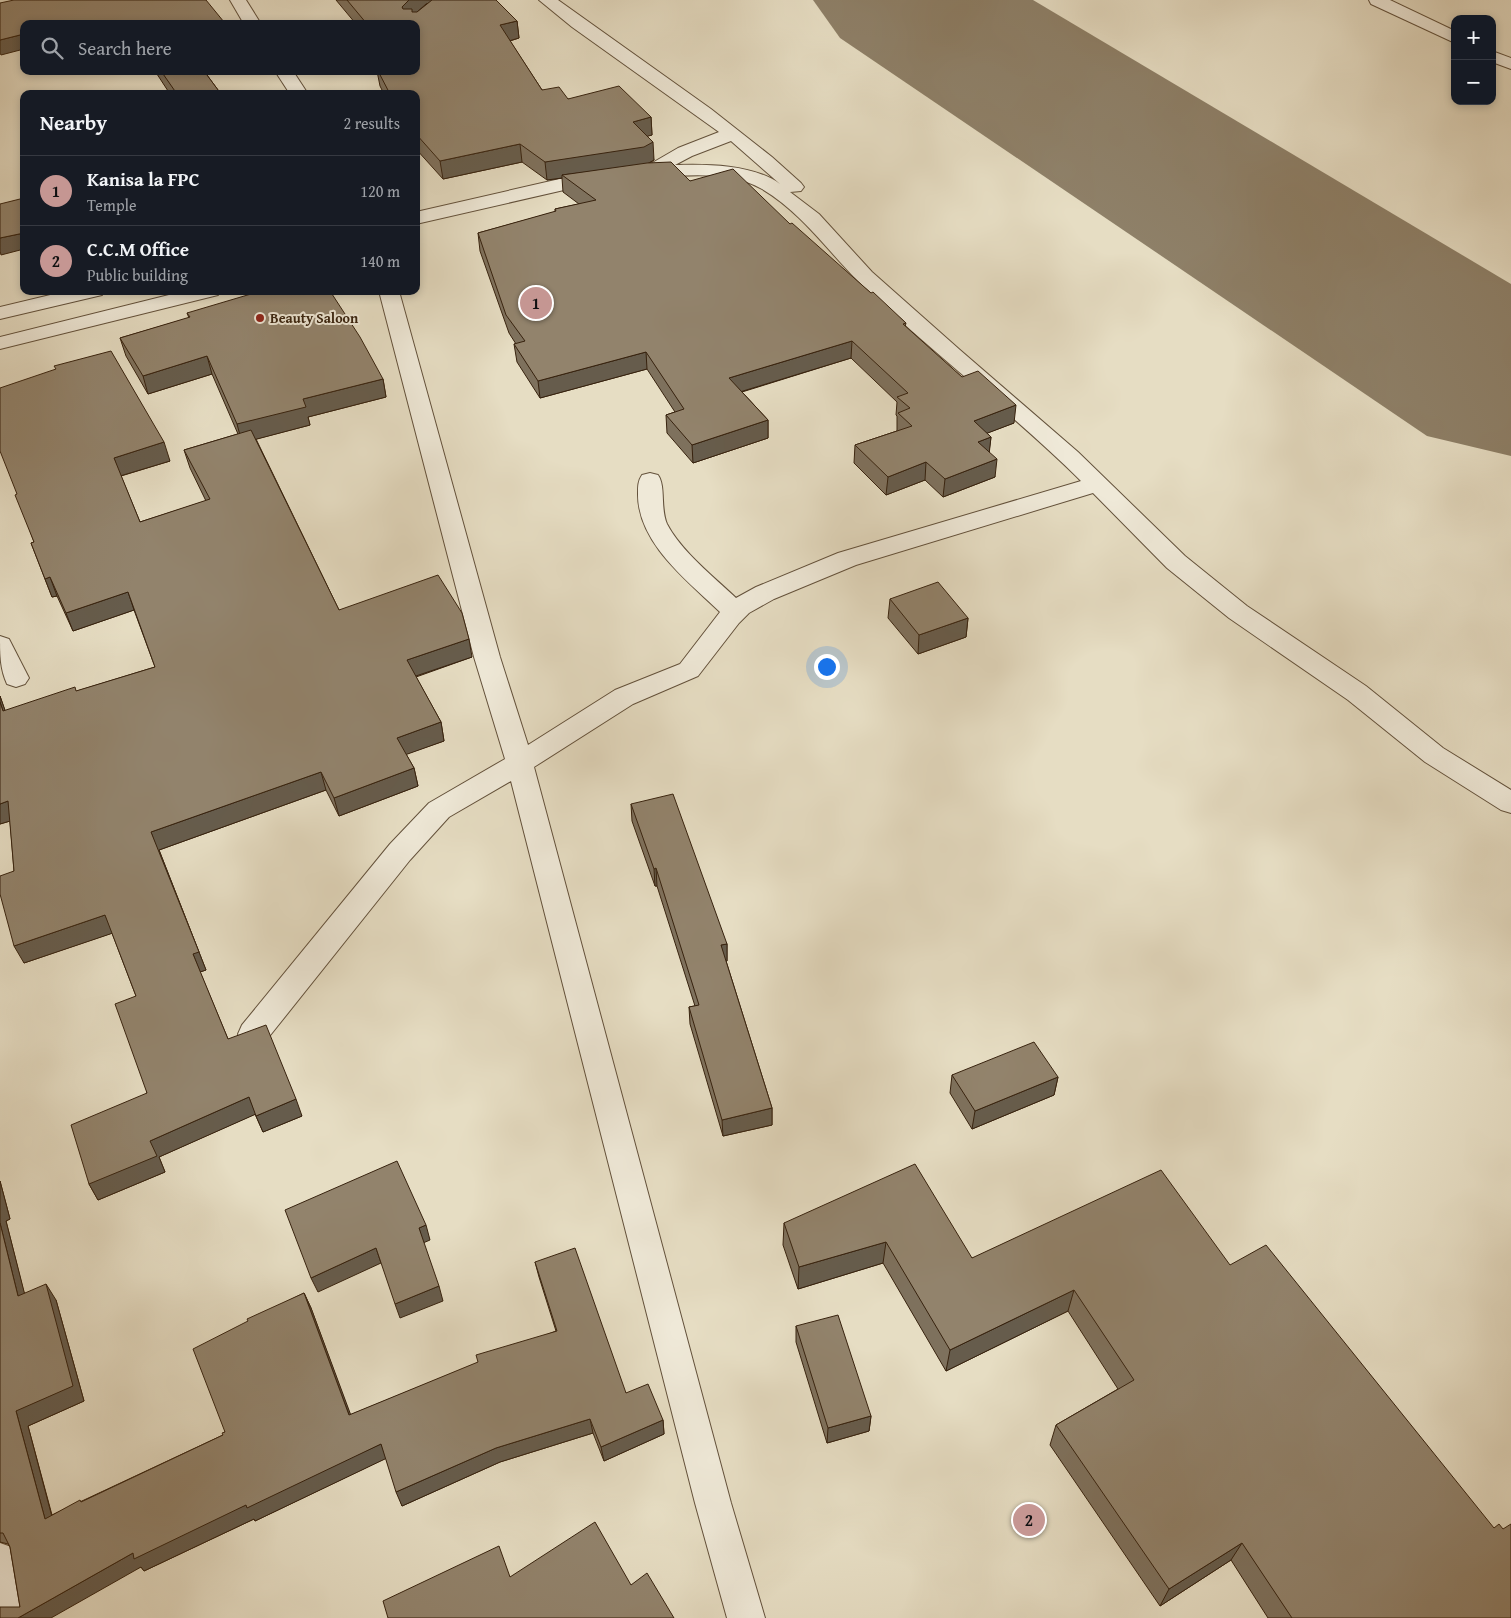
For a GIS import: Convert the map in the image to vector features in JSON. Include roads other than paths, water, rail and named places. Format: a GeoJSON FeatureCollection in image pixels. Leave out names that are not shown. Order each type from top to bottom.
{"type":"FeatureCollection","features":[{"type":"Feature","properties":{"kind":"street"},"geometry":{"type":"LineString","coordinates":[[238,0],[250,20]]}},
{"type":"Feature","properties":{"kind":"street"},"geometry":{"type":"LineString","coordinates":[[547,0],[656,80],[700,108],[732,134],[799,192],[812,218]]}},
{"type":"Feature","properties":{"kind":"street"},"geometry":{"type":"LineString","coordinates":[[1377,0],[1451,36]]}},
{"type":"Feature","properties":{"kind":"street"},"geometry":{"type":"LineString","coordinates":[[1496,58],[1511,64]]}},
{"type":"Feature","properties":{"kind":"street"},"geometry":{"type":"LineString","coordinates":[[291,75],[297,90]]}},
{"type":"Feature","properties":{"kind":"street"},"geometry":{"type":"LineString","coordinates":[[633,174],[732,134]]}},
{"type":"Feature","properties":{"kind":"street"},"geometry":{"type":"LineString","coordinates":[[420,217],[564,184],[633,174],[698,170],[751,176],[769,185],[812,218],[865,276],[1098,484],[1176,562],[1224,602],[1357,693],[1434,755],[1511,803]]}},
{"type":"Feature","properties":{"kind":"street"},"geometry":{"type":"LineString","coordinates":[[0,313],[78,295]]}},
{"type":"Feature","properties":{"kind":"street"},"geometry":{"type":"LineString","coordinates":[[0,343],[195,295]]}},
{"type":"Feature","properties":{"kind":"street"},"geometry":{"type":"LineString","coordinates":[[390,295],[487,657],[520,763],[713,1502],[746,1618]]}},
{"type":"Feature","properties":{"kind":"street"},"geometry":{"type":"LineString","coordinates":[[650,480],[651,512],[666,539],[678,555],[735,612]]}},
{"type":"Feature","properties":{"kind":"street"},"geometry":{"type":"LineString","coordinates":[[253,1034],[400,852],[439,810],[520,763],[624,697],[689,670],[740,607],[765,593],[847,559],[1098,484]]}},
{"type":"Feature","properties":{"kind":"street"},"geometry":{"type":"LineString","coordinates":[[0,645],[16,678]]}},
{"type":"Feature","properties":{"kind":"street"},"geometry":{"type":"LineString","coordinates":[[1,1562],[12,1618]]}},
{"type":"Feature","properties":{"kind":"place","name":"Kanisa la FPC"},"geometry":{"type":"Point","coordinates":[536,303]}},
{"type":"Feature","properties":{"kind":"place","name":"Beauty Saloon"},"geometry":{"type":"Point","coordinates":[260,318]}},
{"type":"Feature","properties":{"kind":"place","name":"C.C.M Office"},"geometry":{"type":"Point","coordinates":[1029,1520]}}]}
